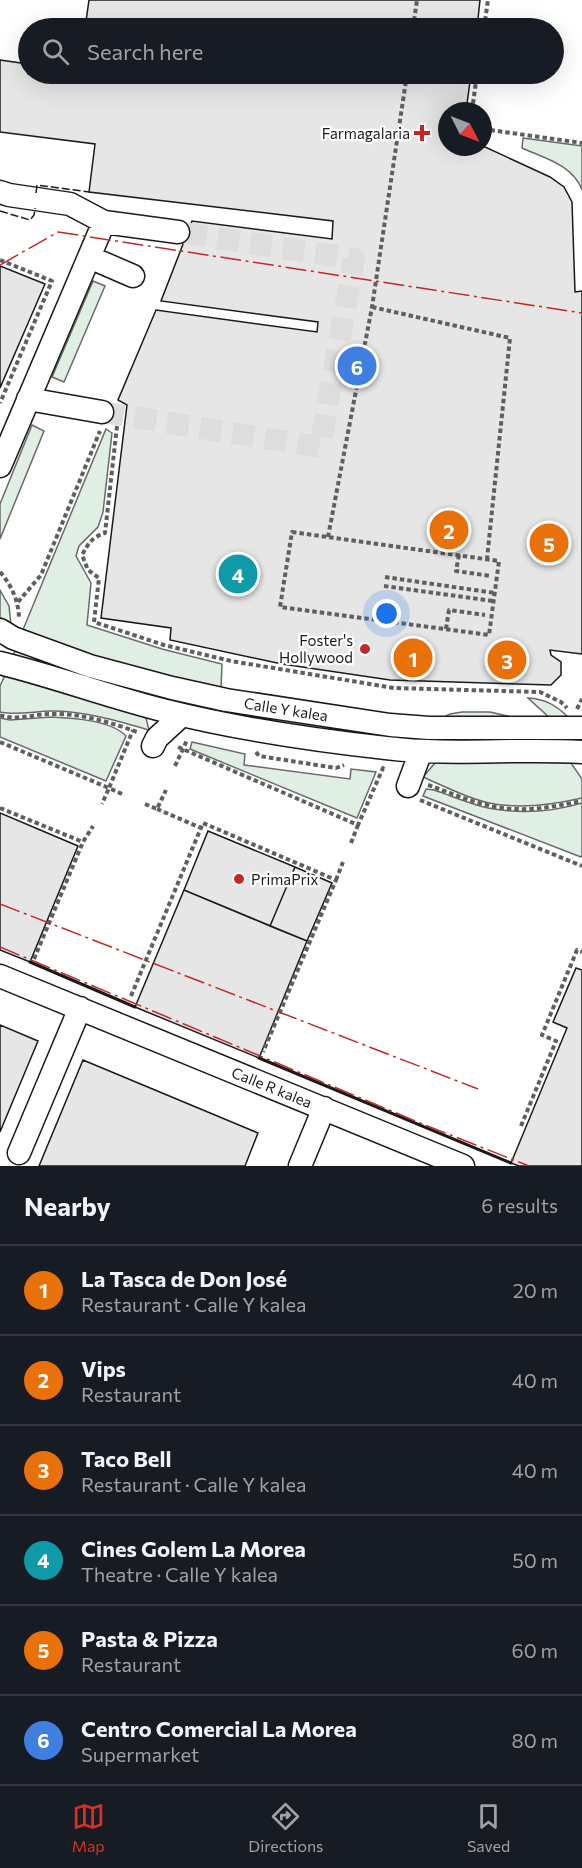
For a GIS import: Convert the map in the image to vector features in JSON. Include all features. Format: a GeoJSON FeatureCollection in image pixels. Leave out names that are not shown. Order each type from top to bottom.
{"type":"FeatureCollection","features":[{"type":"Feature","properties":{"kind":"street"},"geometry":{"type":"LineString","coordinates":[[0,192],[70,204],[104,222],[150,236],[178,232]]}},
{"type":"Feature","properties":{"kind":"street"},"geometry":{"type":"LineString","coordinates":[[0,466],[104,222]]}},
{"type":"Feature","properties":{"kind":"street"},"geometry":{"type":"LineString","coordinates":[[88,257],[133,276]]}},
{"type":"Feature","properties":{"kind":"street"},"geometry":{"type":"LineString","coordinates":[[28,399],[110,423]]}},
{"type":"Feature","properties":{"kind":"street","name":"Calle Y kalea"},"geometry":{"type":"LineString","coordinates":[[10,625],[13,638],[90,666],[172,688],[237,702],[390,725],[429,728],[582,728]]}},
{"type":"Feature","properties":{"kind":"street","name":"Calle Y kalea"},"geometry":{"type":"LineString","coordinates":[[0,663],[185,724],[221,723],[307,738],[421,751],[582,752]]}},
{"type":"Feature","properties":{"kind":"street"},"geometry":{"type":"LineString","coordinates":[[156,742],[157,738],[185,724]]}},
{"type":"Feature","properties":{"kind":"street"},"geometry":{"type":"LineString","coordinates":[[418,784],[421,751]]}},
{"type":"Feature","properties":{"kind":"street","name":"Calle R kalea"},"geometry":{"type":"LineString","coordinates":[[0,976],[463,1166]]}},
{"type":"Feature","properties":{"kind":"street"},"geometry":{"type":"LineString","coordinates":[[19,1153],[80,1008]]}},
{"type":"Feature","properties":{"kind":"street"},"geometry":{"type":"LineString","coordinates":[[300,1166],[324,1108]]}},
{"type":"Feature","properties":{"kind":"path"},"geometry":{"type":"LineString","coordinates":[[414,18],[417,0]]}},
{"type":"Feature","properties":{"kind":"path"},"geometry":{"type":"LineString","coordinates":[[485,18],[488,0]]}},
{"type":"Feature","properties":{"kind":"path"},"geometry":{"type":"LineString","coordinates":[[328,537],[372,307],[405,84]]}},
{"type":"Feature","properties":{"kind":"path"},"geometry":{"type":"LineString","coordinates":[[473,102],[476,84]]}},
{"type":"Feature","properties":{"kind":"path"},"geometry":{"type":"LineString","coordinates":[[492,130],[582,143]]}},
{"type":"Feature","properties":{"kind":"path"},"geometry":{"type":"LineString","coordinates":[[0,260],[52,281],[0,403]]}},
{"type":"Feature","properties":{"kind":"path"},"geometry":{"type":"LineString","coordinates":[[372,307],[510,338],[487,559]]}},
{"type":"Feature","properties":{"kind":"path"},"geometry":{"type":"LineString","coordinates":[[10,625],[18,602],[41,575],[110,423]]}},
{"type":"Feature","properties":{"kind":"path"},"geometry":{"type":"LineString","coordinates":[[110,423],[105,533],[96,536],[82,555],[88,570],[99,578],[94,622],[164,645],[231,661],[394,688],[540,692],[561,702],[568,709]]}},
{"type":"Feature","properties":{"kind":"path"},"geometry":{"type":"LineString","coordinates":[[292,532],[459,555],[499,561],[489,635],[280,607],[292,532]]}},
{"type":"Feature","properties":{"kind":"path"},"geometry":{"type":"LineString","coordinates":[[459,555],[456,571],[491,576]]}},
{"type":"Feature","properties":{"kind":"path"},"geometry":{"type":"LineString","coordinates":[[0,572],[18,602]]}},
{"type":"Feature","properties":{"kind":"path"},"geometry":{"type":"LineString","coordinates":[[385,577],[495,593]]}},
{"type":"Feature","properties":{"kind":"path"},"geometry":{"type":"LineString","coordinates":[[384,586],[493,601]]}},
{"type":"Feature","properties":{"kind":"path"},"geometry":{"type":"LineString","coordinates":[[446,629],[449,610],[485,615]]}},
{"type":"Feature","properties":{"kind":"path"},"geometry":{"type":"LineString","coordinates":[[0,715],[5,717],[50,714],[89,718],[133,730],[156,742],[183,749],[358,825]]}},
{"type":"Feature","properties":{"kind":"path"},"geometry":{"type":"LineString","coordinates":[[175,766],[183,749],[185,724]]}},
{"type":"Feature","properties":{"kind":"path"},"geometry":{"type":"LineString","coordinates":[[102,804],[133,730]]}},
{"type":"Feature","properties":{"kind":"path"},"geometry":{"type":"LineString","coordinates":[[0,742],[122,795]]}},
{"type":"Feature","properties":{"kind":"path"},"geometry":{"type":"LineString","coordinates":[[351,843],[383,768],[391,771]]}},
{"type":"Feature","properties":{"kind":"path"},"geometry":{"type":"LineString","coordinates":[[582,801],[551,807],[518,809],[487,805],[418,784],[418,799],[582,866]]}},
{"type":"Feature","properties":{"kind":"path"},"geometry":{"type":"LineString","coordinates":[[158,809],[166,790]]}},
{"type":"Feature","properties":{"kind":"path"},"geometry":{"type":"LineString","coordinates":[[145,804],[201,828]]}},
{"type":"Feature","properties":{"kind":"path"},"geometry":{"type":"LineString","coordinates":[[0,808],[83,842]]}},
{"type":"Feature","properties":{"kind":"path"},"geometry":{"type":"LineString","coordinates":[[131,996],[203,823],[336,880]]}},
{"type":"Feature","properties":{"kind":"path"},"geometry":{"type":"LineString","coordinates":[[34,959],[83,842],[93,826]]}},
{"type":"Feature","properties":{"kind":"path"},"geometry":{"type":"LineString","coordinates":[[263,1052],[344,862]]}},
{"type":"Feature","properties":{"kind":"path"},"geometry":{"type":"LineString","coordinates":[[521,1126],[556,1041],[542,1035],[577,950],[582,952]]}},
{"type":"Feature","properties":{"kind":"green space"},"geometry":{"type":"Polygon","coordinates":[[[523,138],[582,146],[582,190],[578,181],[565,168],[522,148],[523,138]]]}},
{"type":"Feature","properties":{"kind":"green space"},"geometry":{"type":"Polygon","coordinates":[[[93,281],[105,286],[64,382],[52,377],[93,281]]]}},
{"type":"Feature","properties":{"kind":"green space"},"geometry":{"type":"Polygon","coordinates":[[[32,425],[44,431],[0,539],[0,504],[32,425]]]}},
{"type":"Feature","properties":{"kind":"green space"},"geometry":{"type":"Polygon","coordinates":[[[106,429],[112,433],[103,512],[98,527],[79,546],[76,556],[91,583],[87,625],[162,649],[222,664],[221,689],[96,657],[22,632],[106,429]]]}},
{"type":"Feature","properties":{"kind":"green space"},"geometry":{"type":"Polygon","coordinates":[[[0,590],[9,606],[11,625],[0,617],[0,590]]]}},
{"type":"Feature","properties":{"kind":"green space"},"geometry":{"type":"Polygon","coordinates":[[[15,651],[112,681],[218,708],[217,713],[151,698],[13,656],[15,651]]]}},
{"type":"Feature","properties":{"kind":"green space"},"geometry":{"type":"Polygon","coordinates":[[[6,673],[140,715],[146,718],[149,730],[77,713],[0,712],[0,686],[6,673]]]}},
{"type":"Feature","properties":{"kind":"green space"},"geometry":{"type":"Polygon","coordinates":[[[528,698],[545,701],[555,706],[568,717],[569,721],[551,719],[528,698]]]}},
{"type":"Feature","properties":{"kind":"green space"},"geometry":{"type":"Polygon","coordinates":[[[232,710],[382,733],[381,739],[231,717],[232,710]]]}},
{"type":"Feature","properties":{"kind":"green space"},"geometry":{"type":"Polygon","coordinates":[[[490,712],[516,718],[438,720],[450,714],[490,712]]]}},
{"type":"Feature","properties":{"kind":"green space"},"geometry":{"type":"Polygon","coordinates":[[[51,717],[101,723],[111,726],[126,736],[106,781],[0,737],[0,718],[10,720],[51,717]]]}},
{"type":"Feature","properties":{"kind":"green space"},"geometry":{"type":"Polygon","coordinates":[[[192,742],[245,754],[244,765],[350,779],[351,769],[376,772],[357,818],[190,749],[192,742]]]}},
{"type":"Feature","properties":{"kind":"green space"},"geometry":{"type":"Polygon","coordinates":[[[457,760],[571,763],[582,779],[582,798],[536,805],[500,805],[455,792],[423,777],[435,763],[457,760]]]}},
{"type":"Feature","properties":{"kind":"green space"},"geometry":{"type":"Polygon","coordinates":[[[426,789],[500,810],[547,810],[582,803],[582,855],[581,857],[423,796],[426,789]]]}},
{"type":"Feature","properties":{"kind":"building"},"geometry":{"type":"Polygon","coordinates":[[[89,0],[480,0],[478,18],[86,18],[89,0]]]}},
{"type":"Feature","properties":{"kind":"building"},"geometry":{"type":"Polygon","coordinates":[[[0,60],[18,63],[18,84],[470,84],[467,102],[438,102],[438,156],[492,156],[492,150],[550,177],[564,187],[572,202],[575,292],[582,291],[582,654],[550,650],[551,655],[561,662],[561,675],[551,685],[390,680],[282,664],[170,640],[171,628],[101,618],[127,405],[118,400],[156,310],[317,332],[318,322],[161,301],[192,221],[332,239],[333,221],[89,192],[95,144],[0,132],[0,60]]]}},
{"type":"Feature","properties":{"kind":"building"},"geometry":{"type":"Polygon","coordinates":[[[0,266],[45,284],[0,388],[0,266]]]}},
{"type":"Feature","properties":{"kind":"building"},"geometry":{"type":"Polygon","coordinates":[[[0,813],[78,846],[30,962],[0,950],[0,813]]]}},
{"type":"Feature","properties":{"kind":"building","name":"PrimaPrix"},"geometry":{"type":"Polygon","coordinates":[[[208,831],[295,867],[270,926],[184,890],[208,831]]]}},
{"type":"Feature","properties":{"kind":"building"},"geometry":{"type":"Polygon","coordinates":[[[295,867],[332,883],[307,941],[270,926],[295,867]]]}},
{"type":"Feature","properties":{"kind":"building"},"geometry":{"type":"Polygon","coordinates":[[[184,890],[307,941],[259,1058],[135,1007],[184,890]]]}},
{"type":"Feature","properties":{"kind":"building"},"geometry":{"type":"Polygon","coordinates":[[[576,968],[582,970],[582,1166],[519,1166],[511,1163],[567,1028],[553,1022],[576,968]]]}},
{"type":"Feature","properties":{"kind":"building"},"geometry":{"type":"Polygon","coordinates":[[[0,1025],[38,1041],[0,1132],[0,1025]]]}},
{"type":"Feature","properties":{"kind":"building"},"geometry":{"type":"Polygon","coordinates":[[[83,1060],[258,1133],[245,1166],[39,1166],[83,1060]]]}},
{"type":"Feature","properties":{"kind":"tunnel"},"geometry":{"type":"LineString","coordinates":[[102,412],[320,447],[354,259],[178,232]]}},
{"type":"Feature","properties":{"kind":"fence"},"geometry":{"type":"LineString","coordinates":[[36,193],[37,185],[89,192]]}},
{"type":"Feature","properties":{"kind":"fence"},"geometry":{"type":"LineString","coordinates":[[0,211],[30,220],[35,208]]}},
{"type":"Feature","properties":{"kind":"wall"},"geometry":{"type":"LineString","coordinates":[[30,962],[135,1007]]}},
{"type":"Feature","properties":{"kind":"wall"},"geometry":{"type":"LineString","coordinates":[[259,1058],[511,1163]]}},
{"type":"Feature","properties":{"kind":"power"},"geometry":{"type":"LineString","coordinates":[[0,265],[58,232],[582,313]]}},
{"type":"Feature","properties":{"kind":"power"},"geometry":{"type":"LineString","coordinates":[[0,904],[478,1089]]}},
{"type":"Feature","properties":{"kind":"power"},"geometry":{"type":"LineString","coordinates":[[0,947],[425,1125],[529,1166]]}},
{"type":"Feature","properties":{"kind":"place","name":"Farmagalaria"},"geometry":{"type":"Point","coordinates":[422,133]}},
{"type":"Feature","properties":{"kind":"place","name":"Centro Comercial La Morea"},"geometry":{"type":"Point","coordinates":[357,366]}},
{"type":"Feature","properties":{"kind":"place","name":"Vips"},"geometry":{"type":"Point","coordinates":[449,530]}},
{"type":"Feature","properties":{"kind":"place","name":"Pasta & Pizza"},"geometry":{"type":"Point","coordinates":[549,543]}},
{"type":"Feature","properties":{"kind":"place","name":"Cines Golem La Morea"},"geometry":{"type":"Point","coordinates":[238,574]}},
{"type":"Feature","properties":{"kind":"place","name":"Foster's Hollywood"},"geometry":{"type":"Point","coordinates":[365,649]}},
{"type":"Feature","properties":{"kind":"place","name":"La Tasca de Don José"},"geometry":{"type":"Point","coordinates":[413,658]}},
{"type":"Feature","properties":{"kind":"place","name":"Taco Bell"},"geometry":{"type":"Point","coordinates":[507,660]}},
{"type":"Feature","properties":{"kind":"place","name":"PrimaPrix"},"geometry":{"type":"Point","coordinates":[239,879]}}]}
